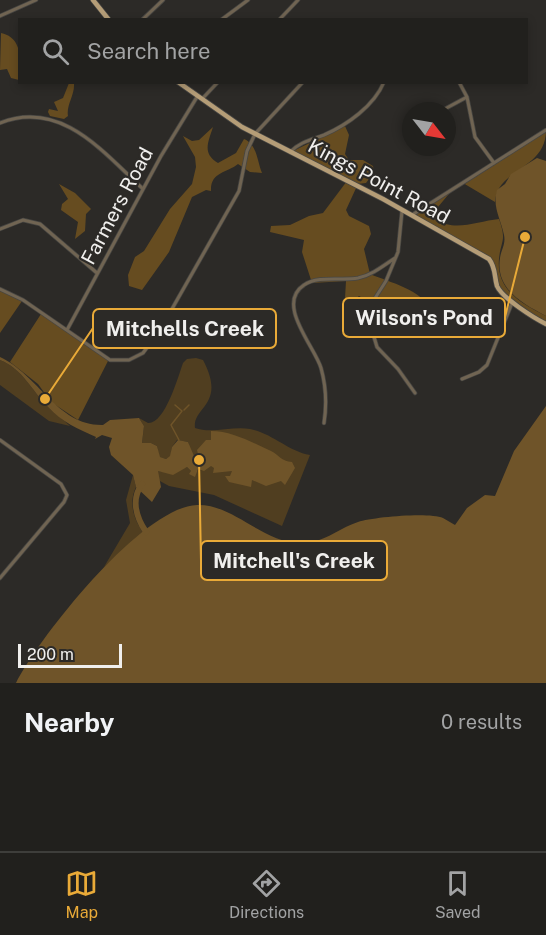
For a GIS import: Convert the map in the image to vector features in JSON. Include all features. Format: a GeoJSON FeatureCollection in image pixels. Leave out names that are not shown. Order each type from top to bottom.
{"type":"FeatureCollection","features":[{"type":"Feature","properties":{"kind":"main road"},"geometry":{"type":"LineString","coordinates":[[93,0],[108,18]]}},
{"type":"Feature","properties":{"kind":"main road","name":"Kings Point Road"},"geometry":{"type":"LineString","coordinates":[[180,84],[199,99],[255,134],[402,209],[489,259],[494,267],[499,289],[513,302],[546,324]]}},
{"type":"Feature","properties":{"kind":"street"},"geometry":{"type":"LineString","coordinates":[[0,16],[36,0]]}},
{"type":"Feature","properties":{"kind":"street"},"geometry":{"type":"LineString","coordinates":[[143,18],[163,0]]}},
{"type":"Feature","properties":{"kind":"street"},"geometry":{"type":"LineString","coordinates":[[224,18],[248,0]]}},
{"type":"Feature","properties":{"kind":"street"},"geometry":{"type":"LineString","coordinates":[[281,18],[298,0]]}},
{"type":"Feature","properties":{"kind":"street","name":"Farmers Road"},"geometry":{"type":"LineString","coordinates":[[67,330],[161,156],[199,99],[216,84]]}},
{"type":"Feature","properties":{"kind":"street"},"geometry":{"type":"LineString","coordinates":[[0,289],[23,300],[110,360],[129,360],[148,349],[239,191],[247,151],[255,134],[301,84]]}},
{"type":"Feature","properties":{"kind":"street"},"geometry":{"type":"LineString","coordinates":[[290,152],[298,144],[332,131],[360,112],[375,99],[383,84]]}},
{"type":"Feature","properties":{"kind":"street"},"geometry":{"type":"LineString","coordinates":[[460,84],[467,96],[475,137],[494,163]]}},
{"type":"Feature","properties":{"kind":"street"},"geometry":{"type":"LineString","coordinates":[[456,102],[467,96]]}},
{"type":"Feature","properties":{"kind":"street"},"geometry":{"type":"LineString","coordinates":[[0,123],[35,116],[63,122],[80,132],[144,189]]}},
{"type":"Feature","properties":{"kind":"street"},"geometry":{"type":"LineString","coordinates":[[412,215],[546,130]]}},
{"type":"Feature","properties":{"kind":"street"},"geometry":{"type":"LineString","coordinates":[[402,209],[400,244],[386,281],[370,306],[370,327],[377,347],[404,376],[415,393]]}},
{"type":"Feature","properties":{"kind":"street"},"geometry":{"type":"LineString","coordinates":[[0,229],[23,220],[40,224],[98,274]]}},
{"type":"Feature","properties":{"kind":"street"},"geometry":{"type":"LineString","coordinates":[[324,423],[326,400],[323,379],[318,359],[297,320],[295,305],[297,292],[302,286],[312,281],[365,276],[395,258]]}},
{"type":"Feature","properties":{"kind":"street"},"geometry":{"type":"LineString","coordinates":[[462,379],[479,372],[487,365],[513,302]]}},
{"type":"Feature","properties":{"kind":"street"},"geometry":{"type":"LineString","coordinates":[[0,440],[61,484],[67,496],[0,578]]}},
{"type":"Feature","properties":{"kind":"shaded area"},"geometry":{"type":"Polygon","coordinates":[[[1,33],[14,40],[17,45],[18,80],[11,78],[7,69],[0,70],[1,33]]]}},
{"type":"Feature","properties":{"kind":"shaded area"},"geometry":{"type":"Polygon","coordinates":[[[69,84],[74,84],[68,116],[64,119],[50,116],[49,109],[58,111],[54,102],[63,98],[69,84]]]}},
{"type":"Feature","properties":{"kind":"shaded area"},"geometry":{"type":"Polygon","coordinates":[[[345,126],[349,135],[345,154],[349,160],[363,160],[373,166],[374,172],[366,183],[357,184],[293,151],[345,126]]]}},
{"type":"Feature","properties":{"kind":"shaded area"},"geometry":{"type":"Polygon","coordinates":[[[213,127],[208,151],[213,159],[218,163],[236,153],[244,139],[252,145],[262,173],[250,172],[238,164],[216,176],[211,185],[211,191],[206,190],[192,197],[169,252],[142,290],[129,286],[128,275],[135,257],[144,251],[170,209],[192,184],[196,167],[195,157],[183,136],[192,141],[199,140],[213,127]]]}},
{"type":"Feature","properties":{"kind":"shaded area"},"geometry":{"type":"Polygon","coordinates":[[[546,130],[544,143],[538,153],[504,182],[495,202],[463,183],[546,130]]]}},
{"type":"Feature","properties":{"kind":"shaded area"},"geometry":{"type":"Polygon","coordinates":[[[537,158],[546,161],[546,316],[520,301],[506,287],[502,278],[500,258],[504,238],[496,202],[497,190],[505,184],[511,174],[537,158]]]}},
{"type":"Feature","properties":{"kind":"shaded area"},"geometry":{"type":"Polygon","coordinates":[[[347,181],[357,186],[346,210],[349,216],[369,226],[371,234],[364,249],[370,274],[421,297],[432,311],[429,318],[389,297],[384,298],[379,311],[375,313],[369,308],[368,301],[359,296],[348,305],[345,298],[346,281],[312,283],[302,252],[304,240],[270,232],[271,226],[290,225],[309,216],[323,213],[347,181]]]}},
{"type":"Feature","properties":{"kind":"shaded area"},"geometry":{"type":"Polygon","coordinates":[[[59,184],[75,193],[91,209],[86,214],[85,231],[75,239],[78,222],[61,210],[62,204],[68,199],[59,184]]]}},
{"type":"Feature","properties":{"kind":"shaded area"},"geometry":{"type":"Polygon","coordinates":[[[453,189],[438,207],[435,215],[437,220],[451,225],[467,225],[499,219],[503,236],[499,259],[502,279],[512,295],[546,316],[546,324],[499,289],[491,262],[412,215],[453,189]]]}},
{"type":"Feature","properties":{"kind":"shaded area"},"geometry":{"type":"Polygon","coordinates":[[[0,289],[22,301],[0,333],[0,289]]]}},
{"type":"Feature","properties":{"kind":"shaded area"},"geometry":{"type":"Polygon","coordinates":[[[41,314],[109,359],[78,420],[51,402],[38,384],[10,362],[41,314]]]}},
{"type":"Feature","properties":{"kind":"shaded area"},"geometry":{"type":"Polygon","coordinates":[[[0,357],[14,365],[60,409],[73,417],[87,423],[103,425],[110,420],[139,418],[144,426],[142,443],[157,446],[160,457],[166,459],[170,456],[172,447],[178,440],[188,442],[194,456],[198,454],[197,450],[206,440],[211,440],[211,431],[219,431],[271,451],[292,462],[295,468],[285,485],[281,481],[266,486],[252,480],[251,487],[229,482],[225,476],[230,476],[232,471],[213,473],[214,468],[211,466],[204,471],[198,469],[195,477],[189,474],[191,471],[187,467],[173,475],[158,471],[161,487],[152,502],[136,487],[133,475],[111,455],[109,447],[112,438],[102,435],[95,439],[96,437],[59,417],[42,401],[21,375],[0,360],[0,357]]]}},
{"type":"Feature","properties":{"kind":"shaded area"},"geometry":{"type":"Polygon","coordinates":[[[187,359],[203,360],[211,387],[207,403],[195,421],[195,428],[201,430],[250,429],[310,455],[282,526],[214,495],[169,486],[158,480],[158,471],[166,472],[187,467],[191,471],[203,470],[191,454],[188,442],[177,440],[172,447],[171,456],[166,459],[159,457],[157,446],[142,443],[144,426],[139,418],[148,423],[160,416],[170,399],[183,363],[187,359]]]}},
{"type":"Feature","properties":{"kind":"shaded area"},"geometry":{"type":"Polygon","coordinates":[[[0,360],[15,369],[48,407],[70,426],[49,421],[0,385],[0,360]]]}},
{"type":"Feature","properties":{"kind":"shaded area"},"geometry":{"type":"Polygon","coordinates":[[[546,406],[546,683],[16,683],[47,636],[95,577],[149,527],[174,511],[197,505],[212,507],[226,511],[266,534],[296,543],[312,542],[358,522],[388,517],[436,516],[455,525],[467,508],[485,495],[495,496],[514,451],[546,406]]]}},
{"type":"Feature","properties":{"kind":"shaded area"},"geometry":{"type":"Polygon","coordinates":[[[133,475],[136,487],[132,499],[133,511],[144,534],[104,567],[130,523],[126,500],[133,475]]]}},
{"type":"Feature","properties":{"kind":"waterway"},"geometry":{"type":"LineString","coordinates":[[175,405],[182,411],[171,425],[179,440]]}},
{"type":"Feature","properties":{"kind":"waterway"},"geometry":{"type":"LineString","coordinates":[[184,410],[189,405]]}},
{"type":"Feature","properties":{"kind":"waterway"},"geometry":{"type":"LineString","coordinates":[[142,484],[137,496],[136,508],[146,532]]}},
{"type":"Feature","properties":{"kind":"place","name":"Wilson's Pond"},"geometry":{"type":"Point","coordinates":[525,237]}},
{"type":"Feature","properties":{"kind":"place","name":"Mitchells Creek"},"geometry":{"type":"Point","coordinates":[45,399]}},
{"type":"Feature","properties":{"kind":"place","name":"Mitchell's Creek"},"geometry":{"type":"Point","coordinates":[199,460]}}]}
